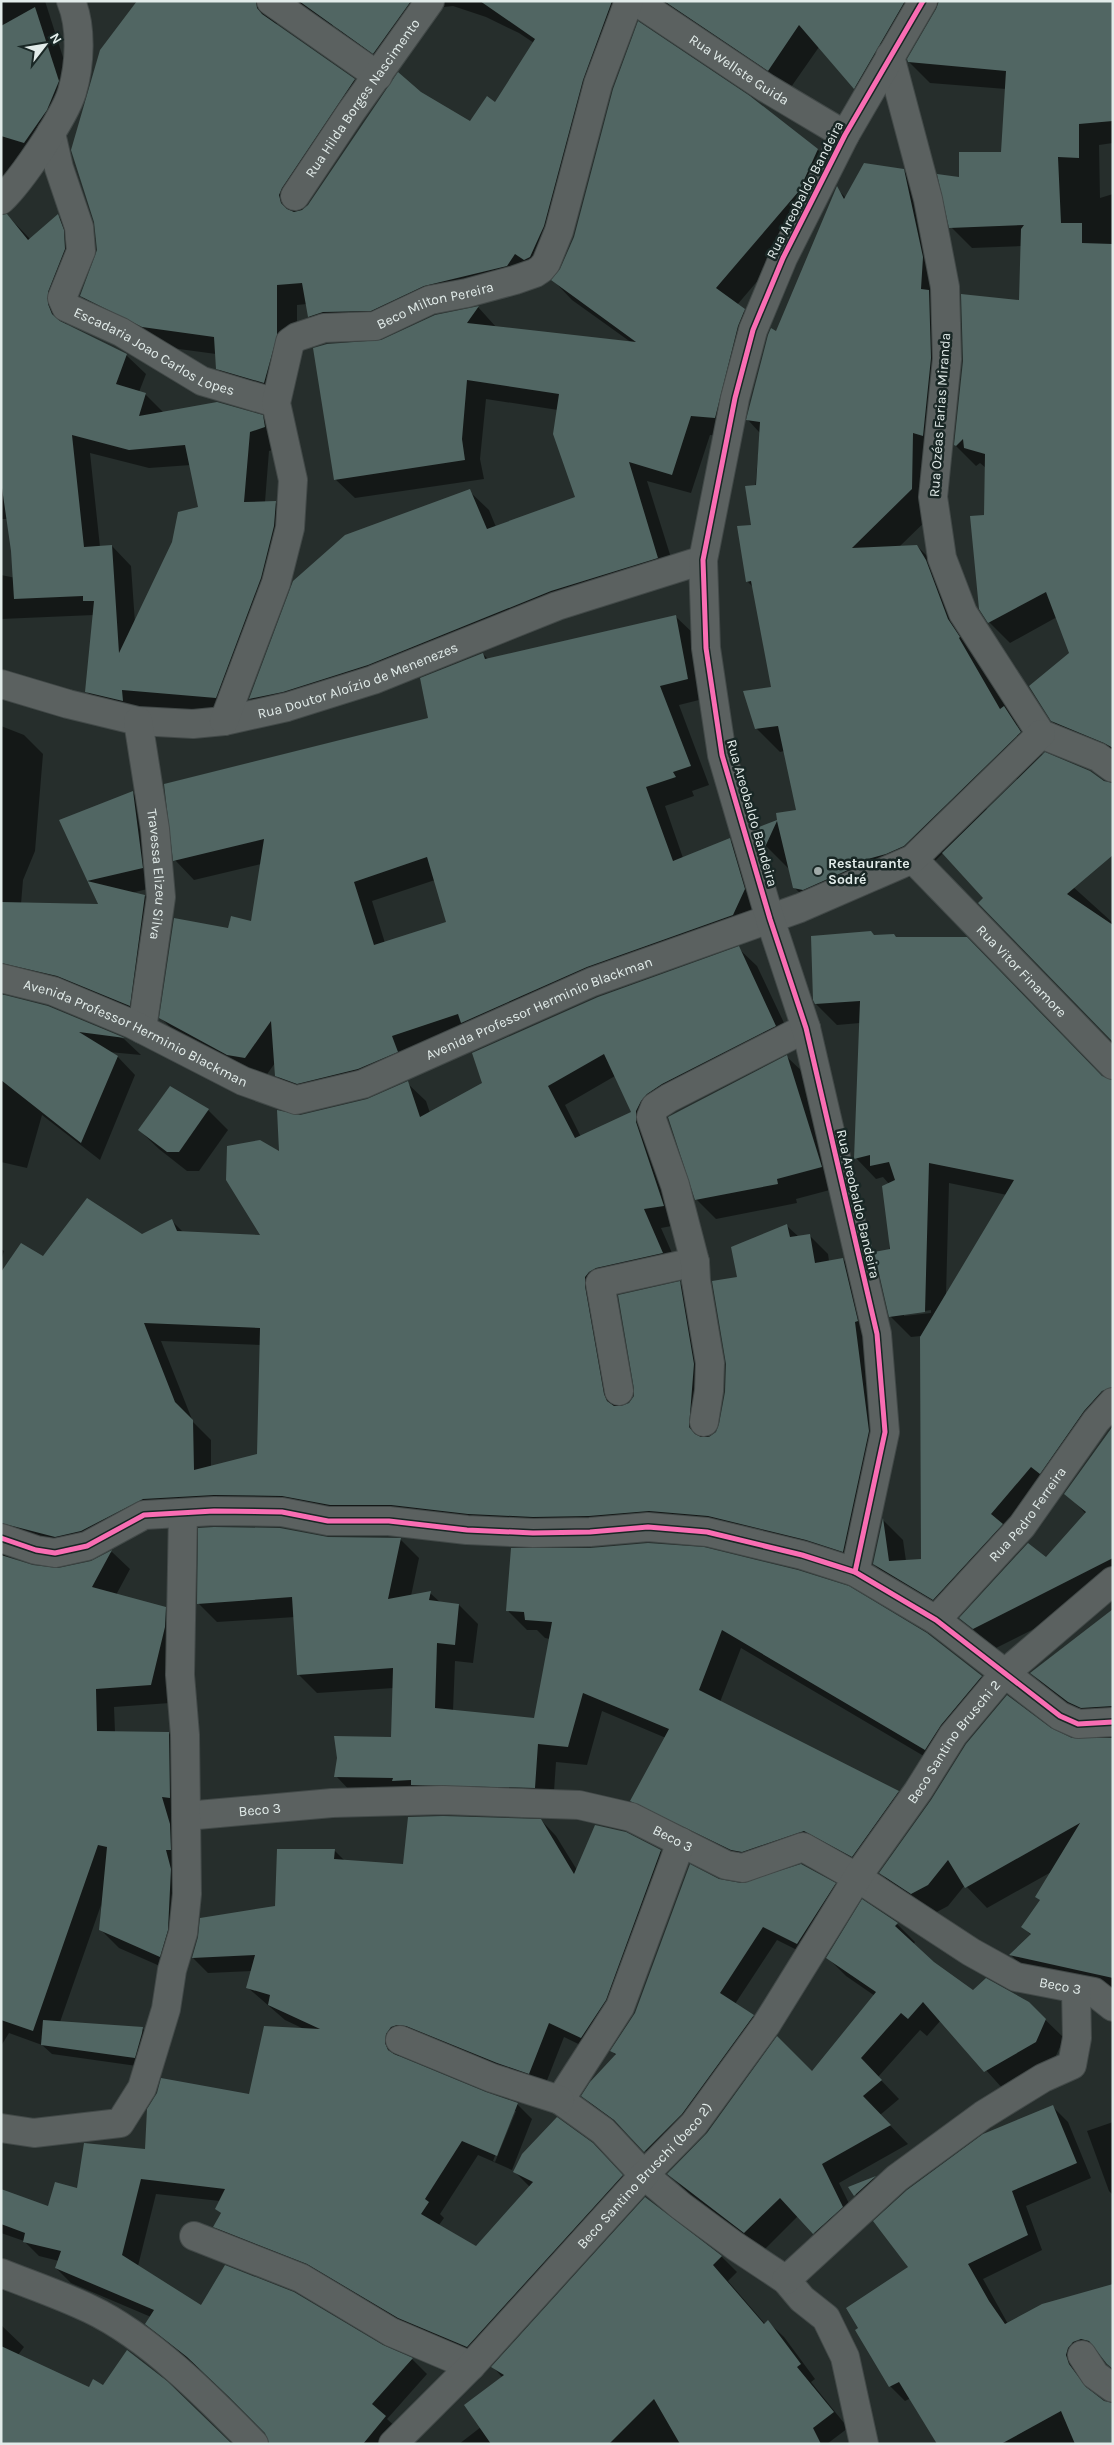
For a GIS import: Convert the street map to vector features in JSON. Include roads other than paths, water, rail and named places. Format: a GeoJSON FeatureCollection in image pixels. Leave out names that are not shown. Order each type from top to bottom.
{"type":"FeatureCollection","features":[{"type":"Feature","properties":{"kind":"street"},"geometry":{"type":"LineString","coordinates":[[271,1],[378,76]]}},
{"type":"Feature","properties":{"kind":"street","name":"Rua Hilda Borges Nascimento"},"geometry":{"type":"LineString","coordinates":[[295,196],[351,112],[430,1]]}},
{"type":"Feature","properties":{"kind":"street","name":"Beco Milton Pereira"},"geometry":{"type":"LineString","coordinates":[[224,721],[276,583],[290,528],[293,480],[276,403],[290,342],[297,337],[324,328],[375,326],[430,300],[467,293],[515,280],[541,269],[546,263],[559,231],[598,84],[629,1]]}},
{"type":"Feature","properties":{"kind":"street","name":"Rua Wellste Guida"},"geometry":{"type":"LineString","coordinates":[[636,1],[766,88],[845,135]]}},
{"type":"Feature","properties":{"kind":"street","name":"Rua Areobaldo Bandeira"},"geometry":{"type":"LineString","coordinates":[[855,1572],[885,1432],[877,1334],[806,1028],[770,919],[722,755],[706,648],[703,560],[734,398],[752,330],[783,258],[845,135],[923,1]]}},
{"type":"Feature","properties":{"kind":"street"},"geometry":{"type":"LineString","coordinates":[[1,200],[11,191],[51,133],[72,92],[78,47],[80,4]]}},
{"type":"Feature","properties":{"kind":"street","name":"Rua Ozéas Farias Miranda"},"geometry":{"type":"LineString","coordinates":[[890,56],[928,199],[945,287],[947,359],[932,497],[942,558],[962,613],[1041,734]]}},
{"type":"Feature","properties":{"kind":"street","name":"Escadaria Joao Carlos Lopes"},"geometry":{"type":"LineString","coordinates":[[51,133],[59,168],[79,227],[81,252],[62,298],[66,307],[121,332],[202,381],[276,403]]}},
{"type":"Feature","properties":{"kind":"street","name":"Rua Doutor Aloízio de Menenezes"},"geometry":{"type":"LineString","coordinates":[[1,684],[68,704],[138,721],[193,724],[224,721],[287,707],[373,680],[557,606],[703,560]]}},
{"type":"Feature","properties":{"kind":"street","name":"Travessa Elizeu Silva"},"geometry":{"type":"LineString","coordinates":[[138,721],[155,829],[161,897],[142,1029]]}},
{"type":"Feature","properties":{"kind":"street"},"geometry":{"type":"LineString","coordinates":[[1041,734],[1098,757],[1113,768]]}},
{"type":"Feature","properties":{"kind":"street","name":"Avenida Professor Herminio Blackman"},"geometry":{"type":"LineString","coordinates":[[1,978],[53,991],[142,1029],[243,1081],[296,1100],[363,1084],[592,982],[922,868],[1041,734]]}},
{"type":"Feature","properties":{"kind":"street","name":"Rua Vitor Finamore"},"geometry":{"type":"LineString","coordinates":[[922,868],[1113,1065]]}},
{"type":"Feature","properties":{"kind":"street"},"geometry":{"type":"LineString","coordinates":[[704,1422],[709,1391],[710,1363],[696,1281],[695,1262],[676,1186],[651,1117],[655,1106],[806,1028]]}},
{"type":"Feature","properties":{"kind":"street"},"geometry":{"type":"LineString","coordinates":[[619,1392],[600,1283],[695,1262]]}},
{"type":"Feature","properties":{"kind":"street","name":"Rua Pedro Ferreira"},"geometry":{"type":"LineString","coordinates":[[936,1620],[1022,1526],[1096,1421],[1113,1402]]}},
{"type":"Feature","properties":{"kind":"street"},"geometry":{"type":"LineString","coordinates":[[1,1538],[36,1550],[55,1553],[87,1546],[144,1515],[282,1512],[328,1521],[389,1522],[467,1530],[533,1533],[590,1532],[648,1527],[707,1532],[802,1555],[855,1572],[936,1620],[1060,1716],[1078,1724],[1113,1722]]}},
{"type":"Feature","properties":{"kind":"street"},"geometry":{"type":"LineString","coordinates":[[1,2128],[34,2133],[120,2124],[142,2088],[166,2009],[172,1970],[183,1933],[187,1894],[185,1735],[180,1676],[184,1513]]}},
{"type":"Feature","properties":{"kind":"street","name":"Beco Santino Bruschi 2"},"geometry":{"type":"LineString","coordinates":[[858,1878],[918,1791],[953,1735],[1004,1674],[1113,1581]]}},
{"type":"Feature","properties":{"kind":"street","name":"Beco 3"},"geometry":{"type":"LineString","coordinates":[[186,1816],[332,1803],[425,1800],[579,1805],[632,1817],[726,1865],[743,1868],[803,1847],[858,1878],[971,1952],[1016,1977],[1094,1992],[1113,2007]]}},
{"type":"Feature","properties":{"kind":"street"},"geometry":{"type":"LineString","coordinates":[[560,2100],[620,2007],[681,1842]]}},
{"type":"Feature","properties":{"kind":"street","name":"Beco Santino Bruschi (beco 2)"},"geometry":{"type":"LineString","coordinates":[[393,2444],[471,2366],[644,2175],[694,2124],[766,2025],[858,1878]]}},
{"type":"Feature","properties":{"kind":"street"},"geometry":{"type":"LineString","coordinates":[[786,2280],[897,2178],[982,2115],[1043,2078],[1072,2065],[1077,2038],[1076,1989]]}},
{"type":"Feature","properties":{"kind":"street"},"geometry":{"type":"LineString","coordinates":[[400,2040],[492,2078],[560,2100],[603,2131],[644,2175],[704,2224],[786,2280],[802,2298],[826,2318],[845,2357],[864,2444]]}},
{"type":"Feature","properties":{"kind":"street"},"geometry":{"type":"LineString","coordinates":[[194,2236],[301,2278],[391,2332],[471,2366]]}},
{"type":"Feature","properties":{"kind":"street"},"geometry":{"type":"LineString","coordinates":[[1,2273],[90,2309],[120,2327],[144,2344],[211,2400],[254,2444]]}},
{"type":"Feature","properties":{"kind":"street"},"geometry":{"type":"LineString","coordinates":[[1082,2355],[1095,2375],[1113,2388]]}},
{"type":"Feature","properties":{"kind":"place","name":"Restaurante Sodré"},"geometry":{"type":"Point","coordinates":[818,871]}}]}
